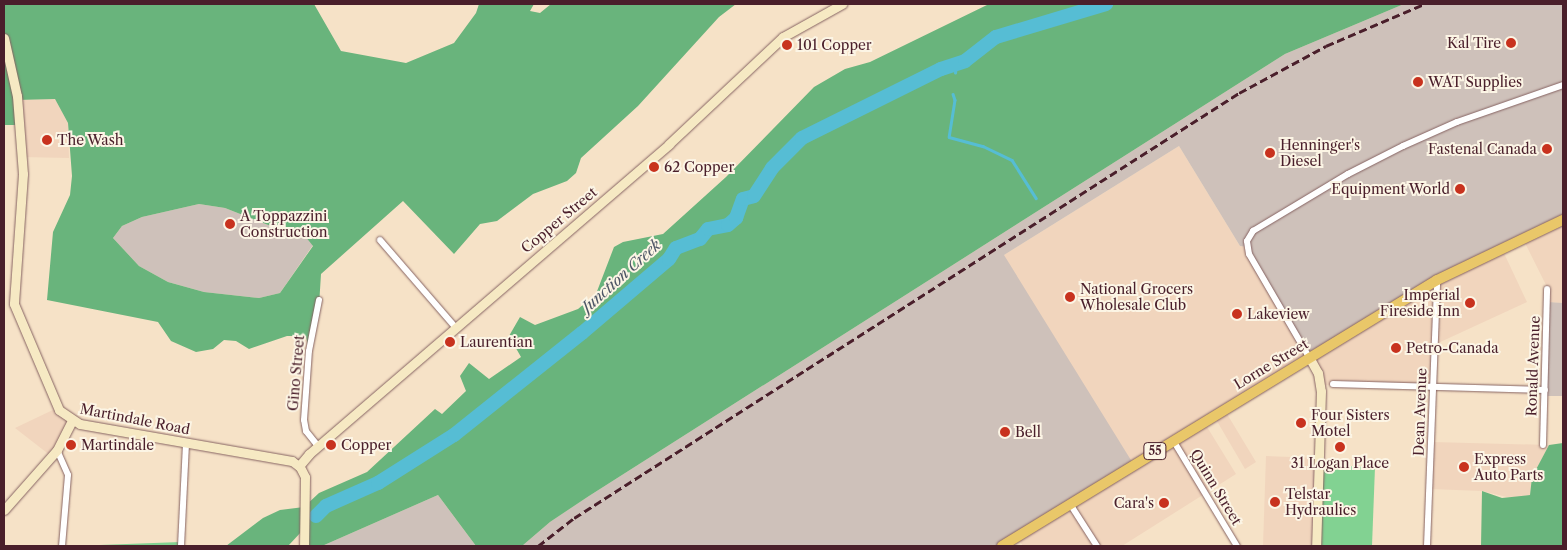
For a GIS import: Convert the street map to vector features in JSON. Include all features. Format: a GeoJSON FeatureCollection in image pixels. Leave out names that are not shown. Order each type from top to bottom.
{"type":"FeatureCollection","features":[{"type":"Feature","properties":{"kind":"main road","name":"Lorne Street"},"geometry":{"type":"LineString","coordinates":[[1002,546],[1437,280],[1563,220]]}},
{"type":"Feature","properties":{"kind":"street","name":"Copper Street"},"geometry":{"type":"LineString","coordinates":[[299,466],[318,446],[669,144],[782,37],[842,4]]}},
{"type":"Feature","properties":{"kind":"street","name":"Martindale Road"},"geometry":{"type":"LineString","coordinates":[[4,38],[16,96],[22,149],[15,310],[54,401],[72,421],[292,461],[299,466]]}},
{"type":"Feature","properties":{"kind":"street"},"geometry":{"type":"LineString","coordinates":[[1316,546],[1321,391],[1318,373],[1249,254],[1247,241],[1253,231],[1348,174],[1403,146],[1457,122],[1563,85]]}},
{"type":"Feature","properties":{"kind":"street"},"geometry":{"type":"LineString","coordinates":[[380,240],[455,327]]}},
{"type":"Feature","properties":{"kind":"street","name":"Dean Avenue"},"geometry":{"type":"LineString","coordinates":[[1427,546],[1437,280]]}},
{"type":"Feature","properties":{"kind":"street","name":"Ronald Avenue"},"geometry":{"type":"LineString","coordinates":[[1543,445],[1547,289]]}},
{"type":"Feature","properties":{"kind":"street","name":"Gino Street"},"geometry":{"type":"LineString","coordinates":[[318,446],[306,431],[304,420],[309,351],[319,300]]}},
{"type":"Feature","properties":{"kind":"street"},"geometry":{"type":"LineString","coordinates":[[1333,384],[1545,390]]}},
{"type":"Feature","properties":{"kind":"street"},"geometry":{"type":"LineString","coordinates":[[4,510],[57,450],[72,421]]}},
{"type":"Feature","properties":{"kind":"street","name":"Quinn Street"},"geometry":{"type":"LineString","coordinates":[[1173,440],[1237,546]]}},
{"type":"Feature","properties":{"kind":"street"},"geometry":{"type":"LineString","coordinates":[[181,546],[186,442]]}},
{"type":"Feature","properties":{"kind":"street"},"geometry":{"type":"LineString","coordinates":[[57,450],[68,475],[62,546]]}},
{"type":"Feature","properties":{"kind":"street"},"geometry":{"type":"LineString","coordinates":[[299,466],[303,472],[306,486],[304,546]]}},
{"type":"Feature","properties":{"kind":"street"},"geometry":{"type":"LineString","coordinates":[[1070,504],[1097,546]]}},
{"type":"Feature","properties":{"kind":"shaded area"},"geometry":{"type":"Polygon","coordinates":[[[1404,4],[1563,4],[1563,221],[1463,266],[1310,357],[1248,247],[1240,246],[1179,146],[1004,255],[1134,465],[1003,546],[522,546],[550,522],[589,496],[1285,54],[1404,4]]]}},
{"type":"Feature","properties":{"kind":"shaded area"},"geometry":{"type":"Polygon","coordinates":[[[55,99],[68,123],[69,158],[21,157],[17,100],[55,99]]]}},
{"type":"Feature","properties":{"kind":"shaded area"},"geometry":{"type":"Polygon","coordinates":[[[1179,146],[1240,246],[1248,247],[1310,357],[1502,249],[1527,302],[1436,344],[1434,388],[1321,385],[1310,358],[1224,409],[1256,462],[1245,469],[1214,416],[1204,422],[1236,474],[1122,546],[1023,546],[1017,537],[1004,255],[1179,146]]]}},
{"type":"Feature","properties":{"kind":"shaded area"},"geometry":{"type":"Polygon","coordinates":[[[199,204],[225,208],[281,230],[301,231],[313,245],[280,293],[259,298],[204,292],[168,282],[139,266],[113,238],[122,226],[142,217],[199,204]]]}},
{"type":"Feature","properties":{"kind":"shaded area"},"geometry":{"type":"Polygon","coordinates":[[[1563,221],[1563,303],[1548,302],[1548,289],[1523,239],[1563,221]]]}},
{"type":"Feature","properties":{"kind":"shaded area"},"geometry":{"type":"Polygon","coordinates":[[[1548,302],[1563,303],[1563,396],[1545,396],[1548,302]]]}},
{"type":"Feature","properties":{"kind":"shaded area"},"geometry":{"type":"Polygon","coordinates":[[[57,408],[71,421],[51,456],[15,428],[57,408]]]}},
{"type":"Feature","properties":{"kind":"shaded area"},"geometry":{"type":"Polygon","coordinates":[[[1432,442],[1549,445],[1532,477],[1530,495],[1515,499],[1482,491],[1430,489],[1432,442]]]}},
{"type":"Feature","properties":{"kind":"shaded area"},"geometry":{"type":"Polygon","coordinates":[[[1266,456],[1320,458],[1317,546],[1263,546],[1266,456]]]}},
{"type":"Feature","properties":{"kind":"shaded area"},"geometry":{"type":"Polygon","coordinates":[[[438,495],[476,546],[322,546],[438,495]]]}},
{"type":"Feature","properties":{"kind":"green space"},"geometry":{"type":"Polygon","coordinates":[[[4,4],[314,4],[341,51],[406,63],[454,43],[476,13],[479,4],[534,4],[530,11],[540,13],[551,4],[736,4],[719,17],[638,106],[581,158],[576,173],[567,181],[533,194],[497,221],[480,224],[454,254],[403,201],[321,274],[319,306],[309,351],[306,336],[287,336],[249,349],[236,341],[224,340],[213,349],[196,352],[171,341],[158,322],[47,300],[53,232],[70,195],[72,176],[68,123],[55,99],[17,100],[20,125],[4,125],[4,4]],[[199,204],[142,217],[122,226],[113,238],[139,266],[168,282],[204,292],[259,298],[280,293],[313,246],[301,231],[281,230],[225,208],[199,204]]]}},
{"type":"Feature","properties":{"kind":"green space"},"geometry":{"type":"Polygon","coordinates":[[[989,4],[1404,4],[1285,54],[589,496],[550,522],[522,546],[476,546],[438,495],[322,546],[303,546],[303,530],[288,546],[226,546],[263,518],[280,510],[304,507],[319,493],[367,472],[435,409],[442,414],[466,391],[460,376],[469,363],[489,379],[521,357],[509,336],[520,317],[535,325],[578,309],[596,294],[614,247],[623,242],[663,234],[726,177],[814,87],[845,69],[870,62],[989,4]]]}},
{"type":"Feature","properties":{"kind":"green space"},"geometry":{"type":"Polygon","coordinates":[[[1563,443],[1563,546],[1481,546],[1482,491],[1502,498],[1530,495],[1532,477],[1549,445],[1563,443]]]}},
{"type":"Feature","properties":{"kind":"green space"},"geometry":{"type":"Polygon","coordinates":[[[1319,465],[1375,467],[1372,546],[1317,546],[1319,465]]]}},
{"type":"Feature","properties":{"kind":"green space"},"geometry":{"type":"Polygon","coordinates":[[[181,542],[181,546],[72,546],[181,542]]]}},
{"type":"Feature","properties":{"kind":"waterway","name":"Junction Creek"},"geometry":{"type":"LineString","coordinates":[[316,516],[326,506],[378,483],[454,435],[582,333],[669,259],[676,248],[700,239],[708,229],[728,225],[736,218],[743,199],[754,196],[772,168],[802,138],[941,69],[965,61],[996,37],[1106,4]]}},
{"type":"Feature","properties":{"kind":"waterway"},"geometry":{"type":"LineString","coordinates":[[955,73],[956,65]]}},
{"type":"Feature","properties":{"kind":"waterway"},"geometry":{"type":"LineString","coordinates":[[953,94],[955,100],[949,137],[983,146],[1012,160],[1036,198]]}},
{"type":"Feature","properties":{"kind":"railway"},"geometry":{"type":"LineString","coordinates":[[538,546],[574,518],[1239,93],[1326,46],[1424,4]]}},
{"type":"Feature","properties":{"kind":"place","name":"Kal Tire"},"geometry":{"type":"Point","coordinates":[1511,43]}},
{"type":"Feature","properties":{"kind":"place","name":"101 Copper"},"geometry":{"type":"Point","coordinates":[787,45]}},
{"type":"Feature","properties":{"kind":"place","name":"WAT Supplies"},"geometry":{"type":"Point","coordinates":[1418,82]}},
{"type":"Feature","properties":{"kind":"place","name":"The Wash"},"geometry":{"type":"Point","coordinates":[47,140]}},
{"type":"Feature","properties":{"kind":"place","name":"Fastenal Canada"},"geometry":{"type":"Point","coordinates":[1547,149]}},
{"type":"Feature","properties":{"kind":"place","name":"Henninger's Diesel"},"geometry":{"type":"Point","coordinates":[1270,153]}},
{"type":"Feature","properties":{"kind":"place","name":"62 Copper"},"geometry":{"type":"Point","coordinates":[654,167]}},
{"type":"Feature","properties":{"kind":"place","name":"Equipment World"},"geometry":{"type":"Point","coordinates":[1460,189]}},
{"type":"Feature","properties":{"kind":"place","name":"A Toppazzini Construction"},"geometry":{"type":"Point","coordinates":[230,224]}},
{"type":"Feature","properties":{"kind":"place","name":"National Grocers Wholesale Club"},"geometry":{"type":"Point","coordinates":[1070,297]}},
{"type":"Feature","properties":{"kind":"place","name":"Imperial Fireside Inn"},"geometry":{"type":"Point","coordinates":[1470,303]}},
{"type":"Feature","properties":{"kind":"place","name":"Lakeview"},"geometry":{"type":"Point","coordinates":[1237,314]}},
{"type":"Feature","properties":{"kind":"place","name":"Laurentian"},"geometry":{"type":"Point","coordinates":[450,342]}},
{"type":"Feature","properties":{"kind":"place","name":"Petro-Canada"},"geometry":{"type":"Point","coordinates":[1396,348]}},
{"type":"Feature","properties":{"kind":"place","name":"Four Sisters Motel"},"geometry":{"type":"Point","coordinates":[1301,423]}},
{"type":"Feature","properties":{"kind":"place","name":"Bell"},"geometry":{"type":"Point","coordinates":[1005,432]}},
{"type":"Feature","properties":{"kind":"place","name":"Martindale"},"geometry":{"type":"Point","coordinates":[71,445]}},
{"type":"Feature","properties":{"kind":"place","name":"Copper"},"geometry":{"type":"Point","coordinates":[331,445]}},
{"type":"Feature","properties":{"kind":"place","name":"31 Logan Place"},"geometry":{"type":"Point","coordinates":[1340,447]}},
{"type":"Feature","properties":{"kind":"place","name":"Express Auto Parts"},"geometry":{"type":"Point","coordinates":[1464,467]}},
{"type":"Feature","properties":{"kind":"place","name":"Telstar Hydraulics"},"geometry":{"type":"Point","coordinates":[1275,502]}},
{"type":"Feature","properties":{"kind":"place","name":"Cara's"},"geometry":{"type":"Point","coordinates":[1164,503]}}]}
